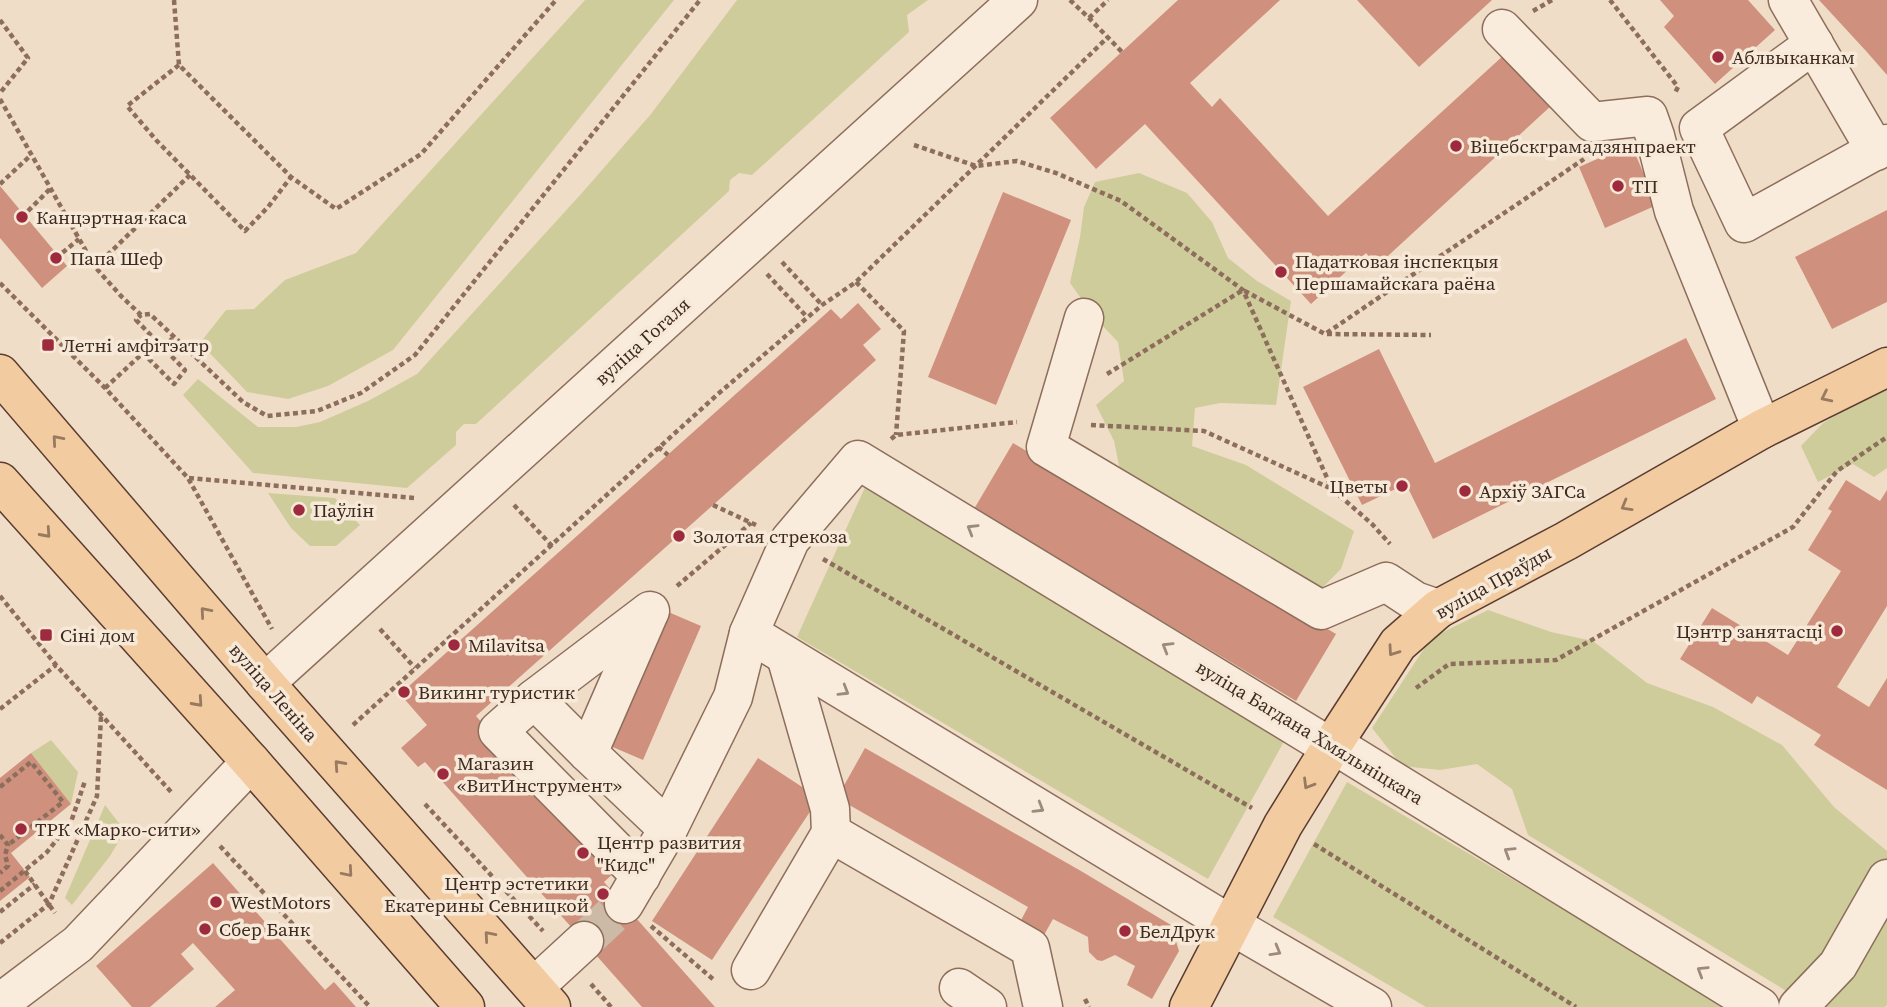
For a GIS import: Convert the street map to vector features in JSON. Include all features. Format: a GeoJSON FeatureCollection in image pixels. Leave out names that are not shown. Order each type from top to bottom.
{"type":"FeatureCollection","features":[{"type":"Feature","properties":{"kind":"main road","name":"вуліца Праўды"},"geometry":{"type":"LineString","coordinates":[[1189,1007],[1283,825],[1398,644],[1438,608],[1566,541],[1762,429],[1887,367]]}},
{"type":"Feature","properties":{"kind":"main road","name":"вуліца Леніна"},"geometry":{"type":"LineString","coordinates":[[0,374],[265,683],[543,997]]}},
{"type":"Feature","properties":{"kind":"main road"},"geometry":{"type":"LineString","coordinates":[[0,482],[251,762],[465,1007]]}},
{"type":"Feature","properties":{"kind":"street","name":"вуліца Гогаля"},"geometry":{"type":"LineString","coordinates":[[265,683],[1018,0]]}},
{"type":"Feature","properties":{"kind":"street"},"geometry":{"type":"LineString","coordinates":[[1788,0],[1882,147],[1744,223],[1699,128],[1814,44]]}},
{"type":"Feature","properties":{"kind":"street"},"geometry":{"type":"LineString","coordinates":[[1502,29],[1592,122],[1648,116],[1674,211],[1762,429]]}},
{"type":"Feature","properties":{"kind":"street"},"geometry":{"type":"LineString","coordinates":[[1084,318],[1046,447],[1321,610],[1386,582],[1415,601],[1438,608]]}},
{"type":"Feature","properties":{"kind":"street"},"geometry":{"type":"LineString","coordinates":[[588,753],[650,611],[534,699],[498,731],[631,893],[668,829],[733,697],[750,633],[790,540],[858,460]]}},
{"type":"Feature","properties":{"kind":"street","name":"вуліца Багдана Хмяльніцкага"},"geometry":{"type":"LineString","coordinates":[[858,460],[1320,741],[1333,744],[1760,1007]]}},
{"type":"Feature","properties":{"kind":"street"},"geometry":{"type":"LineString","coordinates":[[750,633],[1231,925],[1372,1007]]}},
{"type":"Feature","properties":{"kind":"street"},"geometry":{"type":"LineString","coordinates":[[751,970],[831,833],[830,808],[786,656]]}},
{"type":"Feature","properties":{"kind":"street"},"geometry":{"type":"LineString","coordinates":[[534,699],[668,829]]}},
{"type":"Feature","properties":{"kind":"street"},"geometry":{"type":"LineString","coordinates":[[0,1003],[78,944],[251,762]]}},
{"type":"Feature","properties":{"kind":"street"},"geometry":{"type":"LineString","coordinates":[[831,833],[1030,948],[1043,1007]]}},
{"type":"Feature","properties":{"kind":"street"},"geometry":{"type":"LineString","coordinates":[[1798,1007],[1838,965],[1887,879]]}},
{"type":"Feature","properties":{"kind":"street"},"geometry":{"type":"LineString","coordinates":[[543,997],[575,949]]}},
{"type":"Feature","properties":{"kind":"path"},"geometry":{"type":"LineString","coordinates":[[174,0],[179,65],[291,177],[336,209],[421,155],[556,0]]}},
{"type":"Feature","properties":{"kind":"path"},"geometry":{"type":"LineString","coordinates":[[105,388],[143,353],[174,384],[185,370],[136,320],[141,315],[150,314],[243,402],[267,416],[317,411],[361,393],[415,355],[701,0]]}},
{"type":"Feature","properties":{"kind":"path"},"geometry":{"type":"LineString","coordinates":[[1070,0],[1122,52]]}},
{"type":"Feature","properties":{"kind":"path"},"geometry":{"type":"LineString","coordinates":[[1089,18],[1108,0]]}},
{"type":"Feature","properties":{"kind":"path"},"geometry":{"type":"LineString","coordinates":[[1610,0],[1678,87],[1663,116],[1648,116]]}},
{"type":"Feature","properties":{"kind":"path"},"geometry":{"type":"LineString","coordinates":[[0,20],[28,58],[0,93]]}},
{"type":"Feature","properties":{"kind":"path"},"geometry":{"type":"LineString","coordinates":[[362,735],[353,725],[658,447],[807,317],[856,282],[1108,37]]}},
{"type":"Feature","properties":{"kind":"path"},"geometry":{"type":"LineString","coordinates":[[179,65],[127,106],[245,231],[291,177]]}},
{"type":"Feature","properties":{"kind":"path"},"geometry":{"type":"LineString","coordinates":[[0,99],[95,267],[141,315]]}},
{"type":"Feature","properties":{"kind":"path"},"geometry":{"type":"LineString","coordinates":[[908,142],[976,166],[1017,161],[1056,173],[1121,201],[1243,290],[1325,334],[1431,335]]}},
{"type":"Feature","properties":{"kind":"path"},"geometry":{"type":"LineString","coordinates":[[0,184],[31,155]]}},
{"type":"Feature","properties":{"kind":"path"},"geometry":{"type":"LineString","coordinates":[[1325,334],[1590,155]]}},
{"type":"Feature","properties":{"kind":"path"},"geometry":{"type":"LineString","coordinates":[[95,267],[190,175]]}},
{"type":"Feature","properties":{"kind":"path"},"geometry":{"type":"LineString","coordinates":[[22,217],[51,188]]}},
{"type":"Feature","properties":{"kind":"path"},"geometry":{"type":"LineString","coordinates":[[758,237],[822,305]]}},
{"type":"Feature","properties":{"kind":"path"},"geometry":{"type":"LineString","coordinates":[[56,258],[79,239]]}},
{"type":"Feature","properties":{"kind":"path"},"geometry":{"type":"LineString","coordinates":[[773,281],[807,317]]}},
{"type":"Feature","properties":{"kind":"path"},"geometry":{"type":"LineString","coordinates":[[856,282],[904,331],[896,435]]}},
{"type":"Feature","properties":{"kind":"path"},"geometry":{"type":"LineString","coordinates":[[0,283],[105,388],[188,478],[269,626]]}},
{"type":"Feature","properties":{"kind":"path"},"geometry":{"type":"LineString","coordinates":[[858,460],[896,435],[1023,421],[1055,413],[1243,290]]}},
{"type":"Feature","properties":{"kind":"path"},"geometry":{"type":"LineString","coordinates":[[1243,290],[1332,489]]}},
{"type":"Feature","properties":{"kind":"path"},"geometry":{"type":"LineString","coordinates":[[163,348],[174,337]]}},
{"type":"Feature","properties":{"kind":"path"},"geometry":{"type":"LineString","coordinates":[[1055,413],[1204,430],[1332,489],[1371,524],[1397,553]]}},
{"type":"Feature","properties":{"kind":"path"},"geometry":{"type":"LineString","coordinates":[[1410,692],[1448,664],[1556,660],[1793,527],[1837,471],[1887,437]]}},
{"type":"Feature","properties":{"kind":"path"},"geometry":{"type":"LineString","coordinates":[[658,447],[668,455]]}},
{"type":"Feature","properties":{"kind":"path"},"geometry":{"type":"LineString","coordinates":[[188,478],[414,498]]}},
{"type":"Feature","properties":{"kind":"path"},"geometry":{"type":"LineString","coordinates":[[490,479],[552,546]]}},
{"type":"Feature","properties":{"kind":"path"},"geometry":{"type":"LineString","coordinates":[[713,505],[790,540],[1283,825],[1576,1007]]}},
{"type":"Feature","properties":{"kind":"path"},"geometry":{"type":"LineString","coordinates":[[694,570],[751,523]]}},
{"type":"Feature","properties":{"kind":"path"},"geometry":{"type":"LineString","coordinates":[[382,632],[415,668]]}},
{"type":"Feature","properties":{"kind":"path"},"geometry":{"type":"LineString","coordinates":[[0,709],[56,665]]}},
{"type":"Feature","properties":{"kind":"path"},"geometry":{"type":"LineString","coordinates":[[0,943],[49,904],[97,796],[101,715]]}},
{"type":"Feature","properties":{"kind":"path"},"geometry":{"type":"LineString","coordinates":[[0,786],[32,762],[62,802],[8,845],[5,855],[8,866],[0,873]]}},
{"type":"Feature","properties":{"kind":"path"},"geometry":{"type":"LineString","coordinates":[[0,891],[47,852],[71,822],[85,780]]}},
{"type":"Feature","properties":{"kind":"path"},"geometry":{"type":"LineString","coordinates":[[418,795],[575,949],[611,1007]]}},
{"type":"Feature","properties":{"kind":"path"},"geometry":{"type":"LineString","coordinates":[[0,835],[8,845]]}},
{"type":"Feature","properties":{"kind":"path"},"geometry":{"type":"LineString","coordinates":[[25,871],[49,904]]}},
{"type":"Feature","properties":{"kind":"path"},"geometry":{"type":"LineString","coordinates":[[0,912],[35,884]]}},
{"type":"Feature","properties":{"kind":"path"},"geometry":{"type":"LineString","coordinates":[[631,893],[651,926],[715,981],[751,970]]}},
{"type":"Feature","properties":{"kind":"path"},"geometry":{"type":"LineString","coordinates":[[1085,999],[1089,1007]]}},
{"type":"Feature","properties":{"kind":"shaded area"},"geometry":{"type":"Polygon","coordinates":[[[585,0],[674,0],[393,350],[328,386],[288,399],[247,392],[200,343],[226,310],[254,309],[285,280],[356,253],[585,0]]]}},
{"type":"Feature","properties":{"kind":"shaded area"},"geometry":{"type":"Polygon","coordinates":[[[737,0],[928,0],[907,15],[909,32],[752,175],[739,173],[730,180],[729,191],[476,424],[464,424],[456,432],[456,445],[407,488],[253,473],[183,395],[198,379],[258,427],[296,427],[320,422],[368,401],[417,374],[651,114],[737,0]]]}},
{"type":"Feature","properties":{"kind":"shaded area"},"geometry":{"type":"Polygon","coordinates":[[[1139,173],[1187,193],[1212,222],[1228,258],[1257,281],[1291,301],[1276,405],[1220,403],[1195,408],[1192,446],[1246,465],[1354,531],[1341,569],[1316,594],[1121,475],[1114,441],[1096,405],[1124,381],[1118,342],[1095,318],[1070,283],[1084,207],[1095,182],[1139,173]]]}},
{"type":"Feature","properties":{"kind":"shaded area"},"geometry":{"type":"Polygon","coordinates":[[[1887,385],[1887,468],[1874,477],[1853,464],[1818,482],[1801,446],[1823,423],[1887,385]]]}},
{"type":"Feature","properties":{"kind":"shaded area"},"geometry":{"type":"Polygon","coordinates":[[[866,485],[1287,736],[1208,879],[797,637],[866,485]]]}},
{"type":"Feature","properties":{"kind":"shaded area"},"geometry":{"type":"Polygon","coordinates":[[[268,493],[335,498],[360,525],[336,546],[310,546],[291,528],[268,493]]]}},
{"type":"Feature","properties":{"kind":"shaded area"},"geometry":{"type":"Polygon","coordinates":[[[1488,610],[1551,632],[1593,641],[1647,683],[1713,707],[1782,745],[1834,807],[1887,851],[1887,1005],[1813,1007],[1528,835],[1512,789],[1477,764],[1440,770],[1402,766],[1372,728],[1431,638],[1488,610]]]}},
{"type":"Feature","properties":{"kind":"shaded area"},"geometry":{"type":"Polygon","coordinates":[[[51,740],[78,772],[71,804],[31,753],[51,740]]]}},
{"type":"Feature","properties":{"kind":"shaded area"},"geometry":{"type":"Polygon","coordinates":[[[1347,782],[1730,1007],[1426,1007],[1273,917],[1347,782]]]}},
{"type":"Feature","properties":{"kind":"shaded area"},"geometry":{"type":"Polygon","coordinates":[[[105,805],[125,831],[110,856],[72,905],[65,898],[105,805]]]}},
{"type":"Feature","properties":{"kind":"building","name":"Віцебскграмадзянпраект"},"geometry":{"type":"Polygon","coordinates":[[[1178,0],[1280,0],[1190,83],[1212,107],[1220,98],[1328,216],[1505,54],[1552,105],[1377,266],[1366,253],[1311,304],[1145,124],[1096,169],[1050,118],[1178,0]]]}},
{"type":"Feature","properties":{"kind":"building"},"geometry":{"type":"Polygon","coordinates":[[[1357,0],[1492,0],[1419,67],[1357,0]]]}},
{"type":"Feature","properties":{"kind":"building","name":"Аблвыканкам"},"geometry":{"type":"Polygon","coordinates":[[[1660,0],[1748,0],[1775,30],[1715,84],[1664,27],[1674,16],[1660,0]]]}},
{"type":"Feature","properties":{"kind":"building"},"geometry":{"type":"Polygon","coordinates":[[[1819,0],[1887,0],[1887,75],[1866,51],[1819,0]]]}},
{"type":"Feature","properties":{"kind":"building","name":"ТП"},"geometry":{"type":"Polygon","coordinates":[[[1631,144],[1657,205],[1605,228],[1579,167],[1631,144]]]}},
{"type":"Feature","properties":{"kind":"building"},"geometry":{"type":"Polygon","coordinates":[[[0,186],[67,266],[42,288],[0,238],[0,186]]]}},
{"type":"Feature","properties":{"kind":"building"},"geometry":{"type":"Polygon","coordinates":[[[1003,192],[1071,220],[996,405],[928,377],[1003,192]]]}},
{"type":"Feature","properties":{"kind":"building"},"geometry":{"type":"Polygon","coordinates":[[[1887,210],[1887,302],[1832,329],[1795,257],[1887,210]]]}},
{"type":"Feature","properties":{"kind":"building"},"geometry":{"type":"Polygon","coordinates":[[[858,303],[881,329],[863,345],[876,360],[476,716],[615,872],[604,882],[715,1007],[642,1007],[425,762],[418,767],[401,748],[427,725],[400,694],[831,309],[841,319],[858,303]]]}},
{"type":"Feature","properties":{"kind":"building"},"geometry":{"type":"Polygon","coordinates":[[[1686,338],[1716,399],[1433,539],[1406,484],[1362,505],[1303,387],[1379,349],[1435,463],[1686,338]]]}},
{"type":"Feature","properties":{"kind":"building"},"geometry":{"type":"Polygon","coordinates":[[[1013,443],[1336,634],[1296,701],[974,509],[1013,443]]]}},
{"type":"Feature","properties":{"kind":"building","name":"Цэнтр занятасці"},"geometry":{"type":"Polygon","coordinates":[[[1846,480],[1880,501],[1887,490],[1887,606],[1837,687],[1869,707],[1887,678],[1887,790],[1814,745],[1821,735],[1757,696],[1752,704],[1680,659],[1712,608],[1788,655],[1841,571],[1808,550],[1832,511],[1828,509],[1846,480]]]}},
{"type":"Feature","properties":{"kind":"building"},"geometry":{"type":"Polygon","coordinates":[[[666,611],[701,626],[643,760],[608,745],[666,611]]]}},
{"type":"Feature","properties":{"kind":"building"},"geometry":{"type":"Polygon","coordinates":[[[865,748],[1171,925],[1179,951],[1152,999],[1127,985],[1135,966],[1115,955],[1102,961],[1097,960],[1089,952],[1088,937],[1053,919],[1044,935],[1020,922],[1028,907],[837,798],[865,748]]]}},
{"type":"Feature","properties":{"kind":"building","name":"ТРК «Марко-сити»"},"geometry":{"type":"Polygon","coordinates":[[[31,753],[71,804],[11,853],[30,877],[0,901],[0,778],[31,753]]]}},
{"type":"Feature","properties":{"kind":"building"},"geometry":{"type":"Polygon","coordinates":[[[758,758],[819,798],[712,960],[652,921],[758,758]]]}},
{"type":"Feature","properties":{"kind":"building","name":"Сбер Банк"},"geometry":{"type":"Polygon","coordinates":[[[213,863],[325,990],[334,982],[356,1007],[215,1007],[235,990],[193,943],[181,954],[194,969],[150,1007],[132,1007],[96,966],[213,863]]]}},
{"type":"Feature","properties":{"kind":"tunnel"},"geometry":{"type":"LineString","coordinates":[[584,941],[624,904]]}},
{"type":"Feature","properties":{"kind":"place","name":"Аблвыканкам"},"geometry":{"type":"Point","coordinates":[1718,57]}},
{"type":"Feature","properties":{"kind":"place","name":"Віцебскграмадзянпраект"},"geometry":{"type":"Point","coordinates":[1456,146]}},
{"type":"Feature","properties":{"kind":"place","name":"ТП"},"geometry":{"type":"Point","coordinates":[1618,186]}},
{"type":"Feature","properties":{"kind":"place","name":"Канцэртная каса"},"geometry":{"type":"Point","coordinates":[22,217]}},
{"type":"Feature","properties":{"kind":"place","name":"Папа Шеф"},"geometry":{"type":"Point","coordinates":[56,258]}},
{"type":"Feature","properties":{"kind":"place","name":"Падатковая інспекцыя Першамайскага раёна"},"geometry":{"type":"Point","coordinates":[1281,272]}},
{"type":"Feature","properties":{"kind":"place","name":"Летні амфітэатр"},"geometry":{"type":"Point","coordinates":[48,345]}},
{"type":"Feature","properties":{"kind":"place","name":"Цветы"},"geometry":{"type":"Point","coordinates":[1402,486]}},
{"type":"Feature","properties":{"kind":"place","name":"Архіў ЗАГСа"},"geometry":{"type":"Point","coordinates":[1465,491]}},
{"type":"Feature","properties":{"kind":"place","name":"Паўлін"},"geometry":{"type":"Point","coordinates":[299,510]}},
{"type":"Feature","properties":{"kind":"place","name":"Золотая стрекоза"},"geometry":{"type":"Point","coordinates":[679,536]}},
{"type":"Feature","properties":{"kind":"place","name":"Цэнтр занятасці"},"geometry":{"type":"Point","coordinates":[1837,631]}},
{"type":"Feature","properties":{"kind":"place","name":"Сіні дом"},"geometry":{"type":"Point","coordinates":[46,635]}},
{"type":"Feature","properties":{"kind":"place","name":"Milavitsa"},"geometry":{"type":"Point","coordinates":[454,645]}},
{"type":"Feature","properties":{"kind":"place","name":"Викинг туристик"},"geometry":{"type":"Point","coordinates":[404,692]}},
{"type":"Feature","properties":{"kind":"place","name":"Магазин «ВитИнструмент»"},"geometry":{"type":"Point","coordinates":[443,774]}},
{"type":"Feature","properties":{"kind":"place","name":"ТРК «Марко-сити»"},"geometry":{"type":"Point","coordinates":[21,829]}},
{"type":"Feature","properties":{"kind":"place","name":"Центр развития \"Кидс\""},"geometry":{"type":"Point","coordinates":[583,853]}},
{"type":"Feature","properties":{"kind":"place","name":"Центр эстетики Екатерины Севницкой"},"geometry":{"type":"Point","coordinates":[603,894]}},
{"type":"Feature","properties":{"kind":"place","name":"WestMotors"},"geometry":{"type":"Point","coordinates":[216,902]}},
{"type":"Feature","properties":{"kind":"place","name":"Сбер Банк"},"geometry":{"type":"Point","coordinates":[205,929]}},
{"type":"Feature","properties":{"kind":"place","name":"БелДрук"},"geometry":{"type":"Point","coordinates":[1125,931]}}]}
